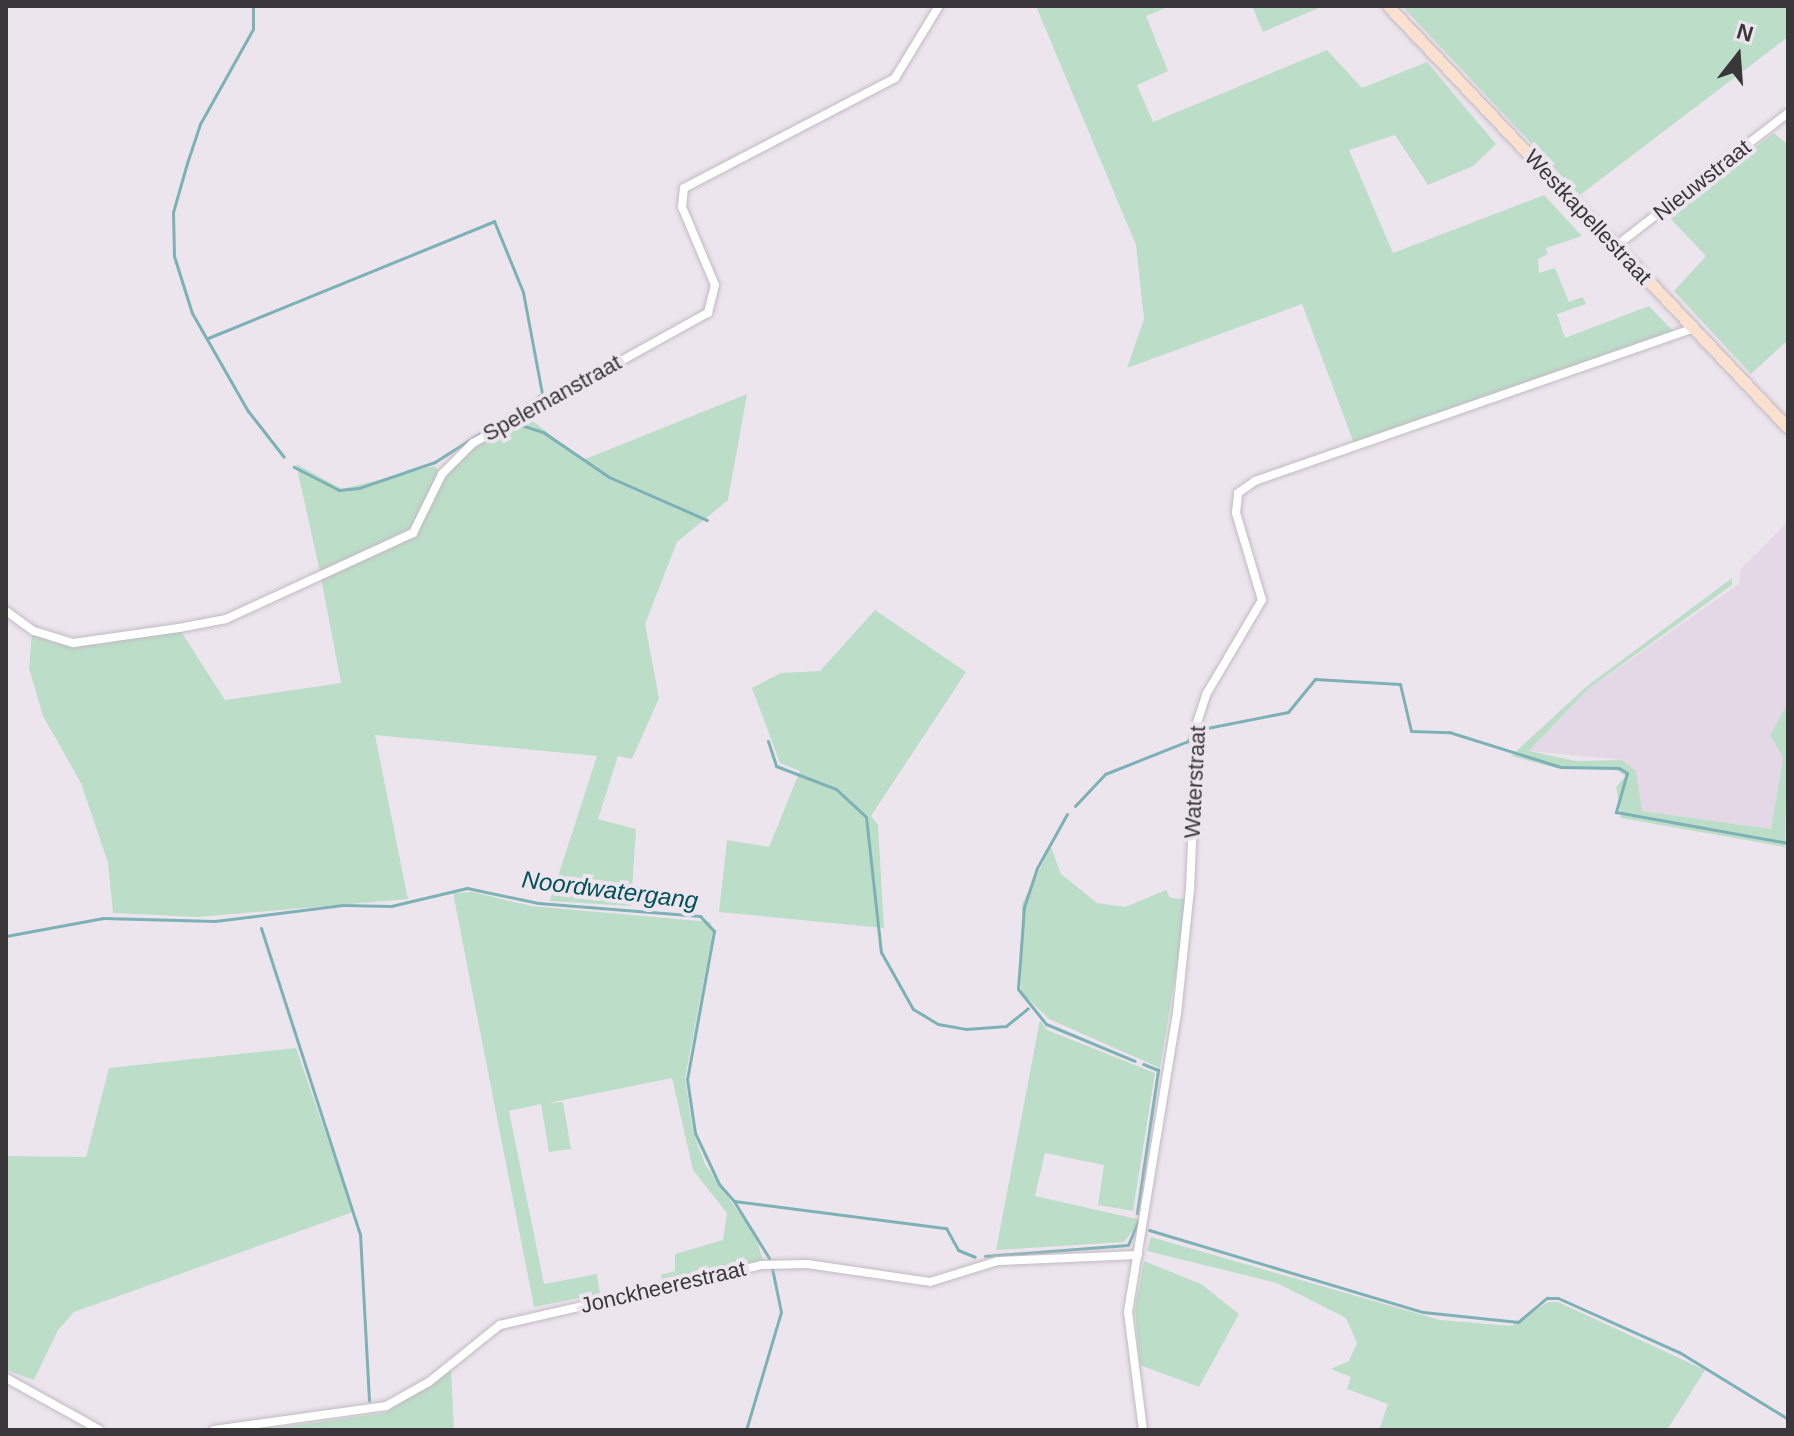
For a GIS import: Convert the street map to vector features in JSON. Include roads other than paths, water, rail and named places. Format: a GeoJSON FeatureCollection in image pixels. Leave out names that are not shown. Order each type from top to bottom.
{"type":"FeatureCollection","features":[{"type":"Feature","properties":{"kind":"street","name":"Spelemanstraat"},"geometry":{"type":"LineString","coordinates":[[6,611],[34,631],[73,643],[226,619],[413,533],[442,474],[464,449],[708,313],[715,285],[682,207],[684,188],[895,78],[939,6]]}},
{"type":"Feature","properties":{"kind":"street","name":"Westkapellestraat"},"geometry":{"type":"LineString","coordinates":[[1388,6],[1788,428]]}},
{"type":"Feature","properties":{"kind":"street","name":"Nieuwstraat"},"geometry":{"type":"LineString","coordinates":[[1616,246],[1788,113]]}},
{"type":"Feature","properties":{"kind":"street","name":"Waterstraat"},"geometry":{"type":"LineString","coordinates":[[1143,1430],[1128,1328],[1177,1013],[1190,890],[1197,723],[1207,693],[1262,600],[1236,513],[1238,493],[1255,481],[1694,328]]}},
{"type":"Feature","properties":{"kind":"street","name":"Jonckheerestraat"},"geometry":{"type":"LineString","coordinates":[[214,1430],[386,1406],[429,1382],[500,1325],[761,1265],[807,1264],[930,1282],[998,1261],[1138,1255]]}},
{"type":"Feature","properties":{"kind":"street"},"geometry":{"type":"LineString","coordinates":[[6,1378],[100,1430]]}},
{"type":"Feature","properties":{"kind":"waterway"},"geometry":{"type":"LineString","coordinates":[[253,6],[253,29],[200,124],[187,163],[173,212],[174,256],[192,313],[248,411],[284,457]]}},
{"type":"Feature","properties":{"kind":"waterway"},"geometry":{"type":"LineString","coordinates":[[208,338],[494,221],[523,292],[542,394],[435,462],[359,488],[339,490],[294,467]]}},
{"type":"Feature","properties":{"kind":"waterway"},"geometry":{"type":"LineString","coordinates":[[521,425],[543,432],[609,477],[707,520]]}},
{"type":"Feature","properties":{"kind":"waterway"},"geometry":{"type":"LineString","coordinates":[[1202,729],[1288,712],[1315,679],[1400,684],[1411,731],[1449,732],[1561,767],[1619,768],[1627,773],[1616,812],[1788,843]]}},
{"type":"Feature","properties":{"kind":"waterway"},"geometry":{"type":"LineString","coordinates":[[1075,806],[1105,774],[1188,741],[1193,728]]}},
{"type":"Feature","properties":{"kind":"waterway"},"geometry":{"type":"LineString","coordinates":[[768,741],[776,766],[836,789],[866,817],[881,952],[913,1009],[938,1024],[966,1029],[1006,1026],[1028,1008]]}},
{"type":"Feature","properties":{"kind":"waterway"},"geometry":{"type":"LineString","coordinates":[[1067,814],[1037,868],[1024,907],[1018,989],[1046,1024],[1135,1061]]}},
{"type":"Feature","properties":{"kind":"waterway","name":"Noordwatergang"},"geometry":{"type":"LineString","coordinates":[[6,936],[103,918],[215,921],[343,905],[391,906],[467,888],[538,903],[700,916],[714,931],[687,1079],[695,1133],[719,1184],[734,1201],[946,1228],[958,1250],[975,1257]]}},
{"type":"Feature","properties":{"kind":"waterway"},"geometry":{"type":"LineString","coordinates":[[261,928],[360,1234],[369,1401]]}},
{"type":"Feature","properties":{"kind":"waterway"},"geometry":{"type":"LineString","coordinates":[[1137,1213],[1158,1070],[1143,1064]]}},
{"type":"Feature","properties":{"kind":"waterway"},"geometry":{"type":"LineString","coordinates":[[735,1203],[769,1258]]}},
{"type":"Feature","properties":{"kind":"waterway","name":"Noordwatergang"},"geometry":{"type":"LineString","coordinates":[[985,1256],[1128,1245],[1138,1221]]}},
{"type":"Feature","properties":{"kind":"waterway"},"geometry":{"type":"LineString","coordinates":[[1149,1230],[1423,1312],[1518,1322],[1547,1298],[1558,1298],[1679,1352],[1788,1419]]}},
{"type":"Feature","properties":{"kind":"waterway"},"geometry":{"type":"LineString","coordinates":[[746,1430],[781,1312],[772,1268]]}}]}
